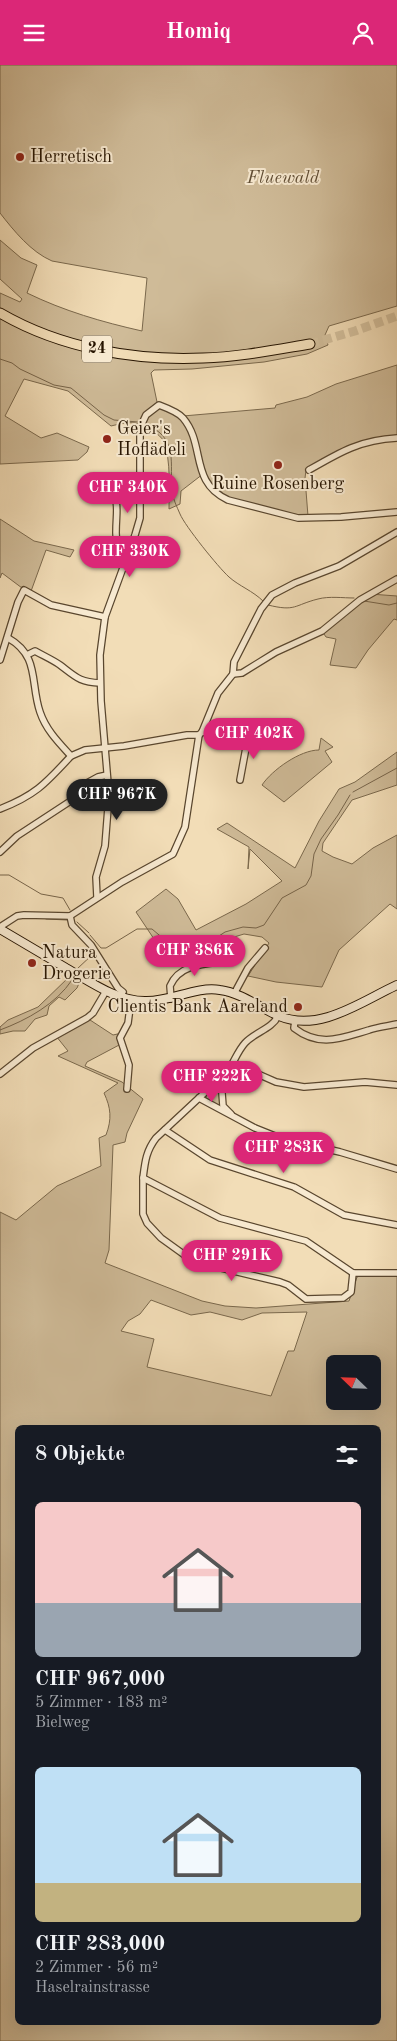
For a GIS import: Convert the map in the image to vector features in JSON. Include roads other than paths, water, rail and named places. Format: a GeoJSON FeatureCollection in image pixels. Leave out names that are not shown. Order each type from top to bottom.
{"type":"FeatureCollection","features":[{"type":"Feature","properties":{"kind":"main road","name":"24"},"geometry":{"type":"LineString","coordinates":[[0,313],[50,336],[110,352],[150,357],[204,358],[249,354],[310,344]]}},
{"type":"Feature","properties":{"kind":"street"},"geometry":{"type":"LineString","coordinates":[[97,897],[96,877],[106,834],[109,795],[100,683],[100,655],[105,617],[140,518],[141,424],[146,415],[159,405],[182,417],[194,440],[202,472],[207,483],[223,498],[298,518],[397,513]]}},
{"type":"Feature","properties":{"kind":"street"},"geometry":{"type":"LineString","coordinates":[[309,470],[348,448],[377,439],[397,438]]}},
{"type":"Feature","properties":{"kind":"street"},"geometry":{"type":"LineString","coordinates":[[98,477],[111,490],[117,501],[116,536],[123,568]]}},
{"type":"Feature","properties":{"kind":"street"},"geometry":{"type":"LineString","coordinates":[[397,532],[339,567],[295,583],[272,595],[261,609],[234,662],[233,674],[218,693],[200,734],[185,827],[177,848],[172,854],[97,897],[79,912],[70,916],[24,915],[17,917],[0,928],[106,991],[131,1000],[170,999],[198,991],[213,990],[234,994],[278,1016],[295,1020],[315,1020],[334,1015],[397,985]]}},
{"type":"Feature","properties":{"kind":"street"},"geometry":{"type":"LineString","coordinates":[[233,674],[242,673],[276,652],[322,631],[360,600],[397,579]]}},
{"type":"Feature","properties":{"kind":"street"},"geometry":{"type":"LineString","coordinates":[[0,660],[24,590],[52,605],[105,617]]}},
{"type":"Feature","properties":{"kind":"street"},"geometry":{"type":"LineString","coordinates":[[8,638],[16,643],[27,655],[31,663],[40,712],[44,722],[50,733],[71,756]]}},
{"type":"Feature","properties":{"kind":"street"},"geometry":{"type":"LineString","coordinates":[[27,655],[35,651],[59,664],[75,678],[84,682],[100,683]]}},
{"type":"Feature","properties":{"kind":"street"},"geometry":{"type":"LineString","coordinates":[[0,809],[21,800],[42,787],[71,756],[85,749],[106,748],[200,734],[231,737],[282,736]]}},
{"type":"Feature","properties":{"kind":"street"},"geometry":{"type":"LineString","coordinates":[[240,780],[248,737]]}},
{"type":"Feature","properties":{"kind":"street"},"geometry":{"type":"LineString","coordinates":[[0,852],[17,836],[69,802],[87,783],[107,775]]}},
{"type":"Feature","properties":{"kind":"street"},"geometry":{"type":"LineString","coordinates":[[70,916],[72,925],[91,945],[118,988],[123,992]]}},
{"type":"Feature","properties":{"kind":"street"},"geometry":{"type":"LineString","coordinates":[[234,994],[248,968],[265,948]]}},
{"type":"Feature","properties":{"kind":"street"},"geometry":{"type":"LineString","coordinates":[[170,999],[170,986],[181,971],[196,966],[222,962]]}},
{"type":"Feature","properties":{"kind":"street"},"geometry":{"type":"LineString","coordinates":[[0,1074],[33,1048],[87,1018],[93,1013],[106,991]]}},
{"type":"Feature","properties":{"kind":"street"},"geometry":{"type":"LineString","coordinates":[[127,1089],[129,1065],[120,1039],[128,1023],[131,1000]]}},
{"type":"Feature","properties":{"kind":"street"},"geometry":{"type":"LineString","coordinates":[[278,1016],[273,1025],[256,1034],[243,1045],[221,1080],[215,1083],[149,1147],[145,1158],[143,1213],[147,1223],[160,1238],[186,1256],[200,1263],[280,1282],[288,1285],[306,1299],[343,1298],[351,1292],[353,1273]]}},
{"type":"Feature","properties":{"kind":"street"},"geometry":{"type":"LineString","coordinates":[[295,1020],[294,1028],[300,1033],[310,1038],[322,1040],[342,1038],[370,1029],[397,1024]]}},
{"type":"Feature","properties":{"kind":"street"},"geometry":{"type":"LineString","coordinates":[[233,1063],[276,1082],[296,1086],[318,1087],[364,1082],[397,1085]]}},
{"type":"Feature","properties":{"kind":"street"},"geometry":{"type":"LineString","coordinates":[[221,1080],[223,1106],[232,1115]]}},
{"type":"Feature","properties":{"kind":"street"},"geometry":{"type":"LineString","coordinates":[[199,1098],[255,1128],[280,1138],[340,1152],[397,1170]]}},
{"type":"Feature","properties":{"kind":"street"},"geometry":{"type":"LineString","coordinates":[[165,1130],[210,1160],[294,1187],[344,1215],[397,1225]]}},
{"type":"Feature","properties":{"kind":"street"},"geometry":{"type":"LineString","coordinates":[[144,1178],[220,1218],[306,1241],[353,1273],[397,1273]]}},
{"type":"Feature","properties":{"kind":"waterway"},"geometry":{"type":"LineString","coordinates":[[0,359],[12,363],[20,369],[54,385],[71,388],[104,415],[114,420],[138,422]]}},
{"type":"Feature","properties":{"kind":"waterway"},"geometry":{"type":"LineString","coordinates":[[145,424],[156,430],[164,437],[168,444],[173,495],[180,514],[188,527],[229,577],[263,601]]}},
{"type":"Feature","properties":{"kind":"waterway"},"geometry":{"type":"LineString","coordinates":[[268,605],[290,608],[322,598],[354,598]]}},
{"type":"Feature","properties":{"kind":"waterway"},"geometry":{"type":"LineString","coordinates":[[364,601],[389,605],[397,603]]}},
{"type":"Feature","properties":{"kind":"waterway"},"geometry":{"type":"LineString","coordinates":[[353,792],[397,768]]}},
{"type":"Feature","properties":{"kind":"waterway"},"geometry":{"type":"LineString","coordinates":[[90,935],[101,948],[106,948],[137,929],[152,929],[172,946],[191,951],[204,946],[225,932],[243,927],[256,928],[264,925],[282,898],[306,885],[311,876],[314,854],[321,839],[350,795]]}},
{"type":"Feature","properties":{"kind":"waterway"},"geometry":{"type":"LineString","coordinates":[[0,875],[9,875],[41,894],[63,898],[70,910]]}},
{"type":"Feature","properties":{"kind":"waterway"},"geometry":{"type":"LineString","coordinates":[[46,919],[67,920]]}},
{"type":"Feature","properties":{"kind":"waterway"},"geometry":{"type":"LineString","coordinates":[[77,922],[89,933]]}},
{"type":"Feature","properties":{"kind":"waterway"},"geometry":{"type":"LineString","coordinates":[[77,969],[93,954]]}},
{"type":"Feature","properties":{"kind":"waterway"},"geometry":{"type":"LineString","coordinates":[[0,1030],[49,1004],[58,997],[72,980]]}},
{"type":"Feature","properties":{"kind":"tunnel"},"geometry":{"type":"LineString","coordinates":[[310,344],[397,316]]}},
{"type":"Feature","properties":{"kind":"place","name":"Herretisch"},"geometry":{"type":"Point","coordinates":[20,157]}},
{"type":"Feature","properties":{"kind":"place","name":"Geier's Hoflädeli"},"geometry":{"type":"Point","coordinates":[107,439]}},
{"type":"Feature","properties":{"kind":"place","name":"Ruine Rosenberg"},"geometry":{"type":"Point","coordinates":[278,465]}},
{"type":"Feature","properties":{"kind":"place","name":"Natura Drogerie"},"geometry":{"type":"Point","coordinates":[32,963]}},
{"type":"Feature","properties":{"kind":"place","name":"Clientis Bank Aareland"},"geometry":{"type":"Point","coordinates":[298,1007]}},
{"type":"Feature","properties":{"kind":"park label","name":"Fluewald"},"geometry":{"type":"Point","coordinates":[283,178]}}]}
